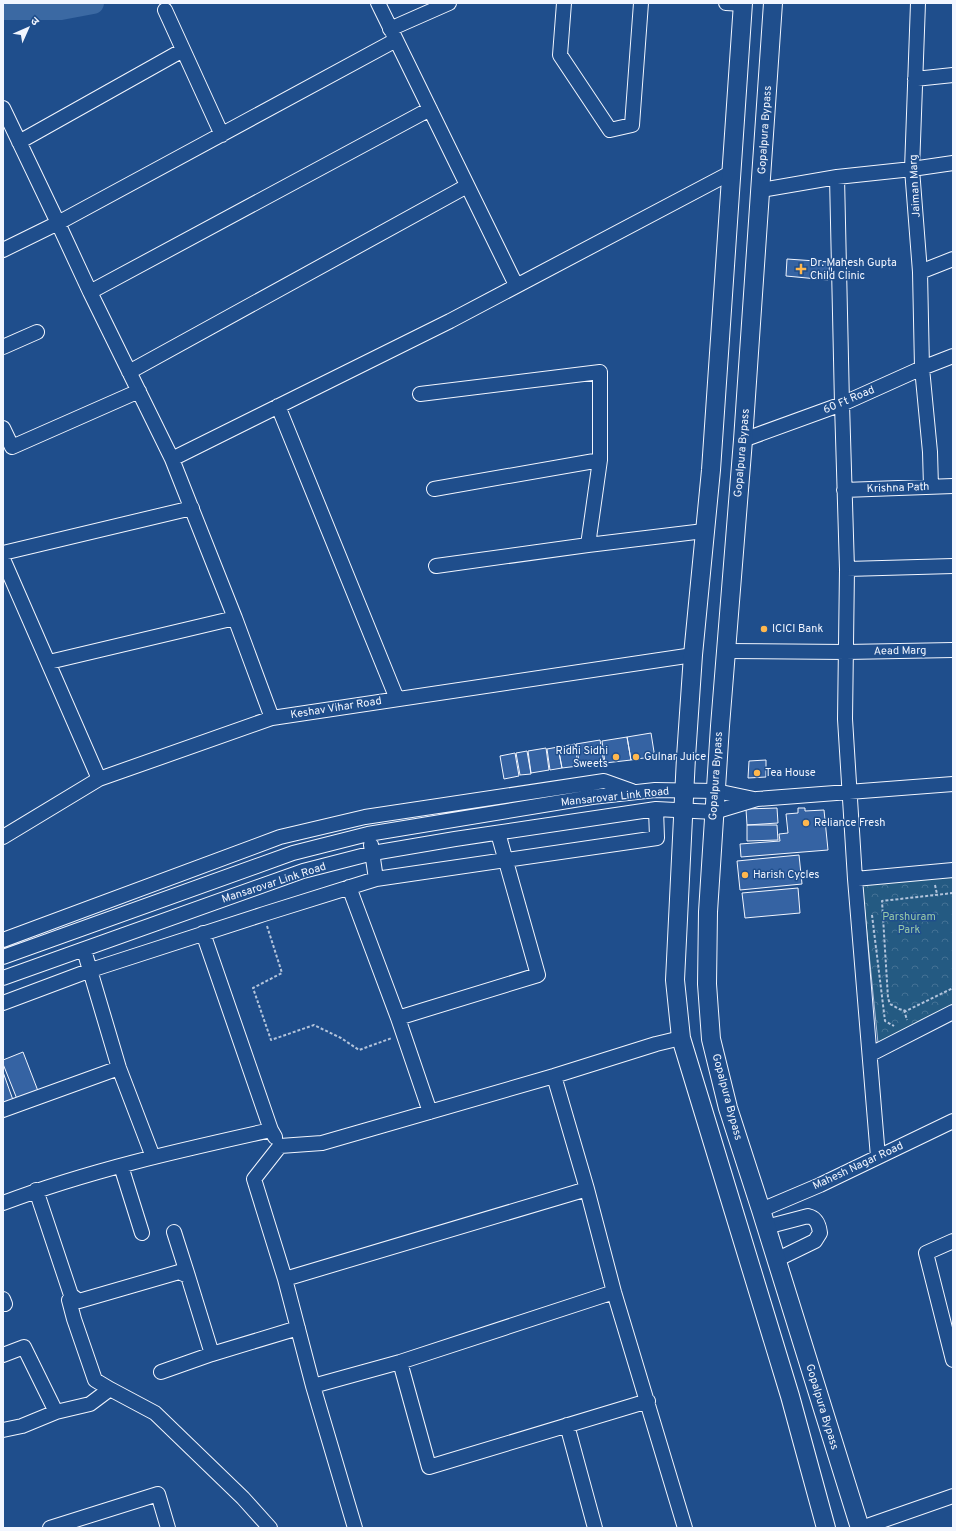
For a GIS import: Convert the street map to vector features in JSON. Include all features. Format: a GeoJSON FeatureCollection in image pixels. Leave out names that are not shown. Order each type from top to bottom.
{"type":"FeatureCollection","features":[{"type":"Feature","properties":{"kind":"main road"},"geometry":{"type":"LineString","coordinates":[[738,3],[732,172],[711,470],[693,655],[675,980],[681,1038],[790,1396],[826,1528]]}},
{"type":"Feature","properties":{"kind":"main road","name":"Gopalpura Bypass"},"geometry":{"type":"LineString","coordinates":[[773,3],[743,440],[714,812],[708,912],[707,984],[712,1039],[728,1108],[764,1218],[860,1528]]}},
{"type":"Feature","properties":{"kind":"street"},"geometry":{"type":"LineString","coordinates":[[378,3],[516,285]]}},
{"type":"Feature","properties":{"kind":"street"},"geometry":{"type":"LineString","coordinates":[[3,250],[58,223],[222,135],[449,3]]}},
{"type":"Feature","properties":{"kind":"street"},"geometry":{"type":"LineString","coordinates":[[564,3],[560,54],[610,130],[632,126],[641,3]]}},
{"type":"Feature","properties":{"kind":"street","name":"Jaiman Marg"},"geometry":{"type":"LineString","coordinates":[[918,3],[912,169],[920,272],[922,368],[930,452],[931,487]]}},
{"type":"Feature","properties":{"kind":"street"},"geometry":{"type":"LineString","coordinates":[[165,10],[222,135]]}},
{"type":"Feature","properties":{"kind":"street"},"geometry":{"type":"LineString","coordinates":[[19,142],[183,50]]}},
{"type":"Feature","properties":{"kind":"street"},"geometry":{"type":"LineString","coordinates":[[915,79],[953,75]]}},
{"type":"Feature","properties":{"kind":"street"},"geometry":{"type":"LineString","coordinates":[[3,108],[90,292],[172,459],[235,618],[272,718]]}},
{"type":"Feature","properties":{"kind":"street"},"geometry":{"type":"LineString","coordinates":[[90,292],[430,109]]}},
{"type":"Feature","properties":{"kind":"street"},"geometry":{"type":"LineString","coordinates":[[760,190],[837,177],[953,163]]}},
{"type":"Feature","properties":{"kind":"street"},"geometry":{"type":"LineString","coordinates":[[172,459],[450,321],[732,172]]}},
{"type":"Feature","properties":{"kind":"street"},"geometry":{"type":"LineString","coordinates":[[837,177],[847,569],[845,719],[855,879],[871,1054],[878,1157]]}},
{"type":"Feature","properties":{"kind":"street"},"geometry":{"type":"LineString","coordinates":[[129,372],[467,186]]}},
{"type":"Feature","properties":{"kind":"street"},"geometry":{"type":"LineString","coordinates":[[920,272],[953,259]]}},
{"type":"Feature","properties":{"kind":"street"},"geometry":{"type":"LineString","coordinates":[[3,347],[37,332]]}},
{"type":"Feature","properties":{"kind":"street","name":"60 Ft Road"},"geometry":{"type":"LineString","coordinates":[[743,440],[842,404],[922,368],[953,356]]}},
{"type":"Feature","properties":{"kind":"street"},"geometry":{"type":"LineString","coordinates":[[420,394],[600,372],[600,460],[588,545]]}},
{"type":"Feature","properties":{"kind":"street"},"geometry":{"type":"LineString","coordinates":[[4,430],[12,447],[139,391]]}},
{"type":"Feature","properties":{"kind":"street"},"geometry":{"type":"LineString","coordinates":[[278,406],[398,699]]}},
{"type":"Feature","properties":{"kind":"street"},"geometry":{"type":"LineString","coordinates":[[434,488],[600,460]]}},
{"type":"Feature","properties":{"kind":"street","name":"Krishna Path"},"geometry":{"type":"LineString","coordinates":[[844,490],[953,486]]}},
{"type":"Feature","properties":{"kind":"street"},"geometry":{"type":"LineString","coordinates":[[3,553],[192,508]]}},
{"type":"Feature","properties":{"kind":"street"},"geometry":{"type":"LineString","coordinates":[[436,566],[704,531]]}},
{"type":"Feature","properties":{"kind":"street"},"geometry":{"type":"LineString","coordinates":[[3,559],[99,779]]}},
{"type":"Feature","properties":{"kind":"street"},"geometry":{"type":"LineString","coordinates":[[847,569],[953,566]]}},
{"type":"Feature","properties":{"kind":"street"},"geometry":{"type":"LineString","coordinates":[[49,662],[235,618]]}},
{"type":"Feature","properties":{"kind":"street","name":"Aead Marg"},"geometry":{"type":"LineString","coordinates":[[726,651],[846,652],[953,650]]}},
{"type":"Feature","properties":{"kind":"street","name":"Keshav Vihar Road"},"geometry":{"type":"LineString","coordinates":[[3,837],[99,779],[272,718],[693,655]]}},
{"type":"Feature","properties":{"kind":"street"},"geometry":{"type":"LineString","coordinates":[[3,940],[47,925],[207,863],[280,837],[365,817],[604,781],[636,792]]}},
{"type":"Feature","properties":{"kind":"street"},"geometry":{"type":"LineString","coordinates":[[757,800],[953,784]]}},
{"type":"Feature","properties":{"kind":"street","name":"Mansarovar Link Road"},"geometry":{"type":"LineString","coordinates":[[3,957],[293,853],[368,834],[592,797],[656,790],[716,791],[757,800]]}},
{"type":"Feature","properties":{"kind":"street","name":"Mansarovar Link Road"},"geometry":{"type":"LineString","coordinates":[[3,978],[303,871],[373,853],[656,809],[714,812],[757,800]]}},
{"type":"Feature","properties":{"kind":"street"},"geometry":{"type":"LineString","coordinates":[[3,1003],[90,970],[376,879],[657,838],[656,809]]}},
{"type":"Feature","properties":{"kind":"street"},"geometry":{"type":"LineString","coordinates":[[365,817],[373,853],[376,879]]}},
{"type":"Feature","properties":{"kind":"street"},"geometry":{"type":"LineString","coordinates":[[398,1018],[538,975],[498,833]]}},
{"type":"Feature","properties":{"kind":"street"},"geometry":{"type":"LineString","coordinates":[[855,879],[953,870]]}},
{"type":"Feature","properties":{"kind":"street"},"geometry":{"type":"LineString","coordinates":[[349,888],[404,1034],[430,1112]]}},
{"type":"Feature","properties":{"kind":"street"},"geometry":{"type":"LineString","coordinates":[[47,925],[51,940]]}},
{"type":"Feature","properties":{"kind":"street"},"geometry":{"type":"LineString","coordinates":[[203,934],[271,1130],[280,1146]]}},
{"type":"Feature","properties":{"kind":"street"},"geometry":{"type":"LineString","coordinates":[[84,950],[119,1068],[153,1156]]}},
{"type":"Feature","properties":{"kind":"street"},"geometry":{"type":"LineString","coordinates":[[871,1054],[953,1012]]}},
{"type":"Feature","properties":{"kind":"street"},"geometry":{"type":"LineString","coordinates":[[353,1528],[285,1279],[254,1179],[280,1146],[322,1142],[430,1112],[554,1076],[656,1044],[681,1038]]}},
{"type":"Feature","properties":{"kind":"street"},"geometry":{"type":"LineString","coordinates":[[3,1110],[119,1068]]}},
{"type":"Feature","properties":{"kind":"street"},"geometry":{"type":"LineString","coordinates":[[554,1076],[587,1189],[614,1292],[685,1528]]}},
{"type":"Feature","properties":{"kind":"street","name":"Mahesh Nagar Road"},"geometry":{"type":"LineString","coordinates":[[764,1218],[820,1185],[953,1121]]}},
{"type":"Feature","properties":{"kind":"street"},"geometry":{"type":"LineString","coordinates":[[3,1202],[36,1190],[153,1156],[271,1130]]}},
{"type":"Feature","properties":{"kind":"street"},"geometry":{"type":"LineString","coordinates":[[121,1166],[142,1233]]}},
{"type":"Feature","properties":{"kind":"street"},"geometry":{"type":"LineString","coordinates":[[285,1279],[587,1189]]}},
{"type":"Feature","properties":{"kind":"street"},"geometry":{"type":"LineString","coordinates":[[36,1190],[71,1295],[79,1301],[179,1272],[188,1276]]}},
{"type":"Feature","properties":{"kind":"street"},"geometry":{"type":"LineString","coordinates":[[764,1218],[808,1216],[816,1220],[819,1227],[820,1233],[815,1241],[776,1260]]}},
{"type":"Feature","properties":{"kind":"street"},"geometry":{"type":"LineString","coordinates":[[174,1232],[212,1354]]}},
{"type":"Feature","properties":{"kind":"street"},"geometry":{"type":"LineString","coordinates":[[953,1241],[926,1253],[953,1360]]}},
{"type":"Feature","properties":{"kind":"street"},"geometry":{"type":"LineString","coordinates":[[313,1386],[400,1362],[614,1292]]}},
{"type":"Feature","properties":{"kind":"street"},"geometry":{"type":"LineString","coordinates":[[69,1300],[95,1380],[156,1413],[243,1498],[270,1528]]}},
{"type":"Feature","properties":{"kind":"street"},"geometry":{"type":"LineString","coordinates":[[161,1372],[212,1354],[298,1328]]}},
{"type":"Feature","properties":{"kind":"street"},"geometry":{"type":"LineString","coordinates":[[3,1355],[24,1347],[56,1412]]}},
{"type":"Feature","properties":{"kind":"street"},"geometry":{"type":"LineString","coordinates":[[400,1362],[429,1467],[648,1401]]}},
{"type":"Feature","properties":{"kind":"street"},"geometry":{"type":"LineString","coordinates":[[3,1430],[22,1426],[56,1412],[90,1404],[110,1389]]}},
{"type":"Feature","properties":{"kind":"street"},"geometry":{"type":"LineString","coordinates":[[567,1425],[595,1528]]}},
{"type":"Feature","properties":{"kind":"street"},"geometry":{"type":"LineString","coordinates":[[50,1528],[158,1494],[168,1528]]}},
{"type":"Feature","properties":{"kind":"street"},"geometry":{"type":"LineString","coordinates":[[860,1528],[953,1496]]}},
{"type":"Feature","properties":{"kind":"path"},"geometry":{"type":"LineString","coordinates":[[935,885],[937,894]]}},
{"type":"Feature","properties":{"kind":"path"},"geometry":{"type":"LineString","coordinates":[[953,893],[882,900],[887,993],[890,1004],[906,1011],[953,988]]}},
{"type":"Feature","properties":{"kind":"path"},"geometry":{"type":"LineString","coordinates":[[872,909],[885,1021],[893,1027],[900,1024]]}},
{"type":"Feature","properties":{"kind":"path"},"geometry":{"type":"LineString","coordinates":[[264,914],[282,973],[254,988],[271,1040],[314,1024],[342,1038],[359,1050],[404,1034]]}},
{"type":"Feature","properties":{"kind":"path"},"geometry":{"type":"LineString","coordinates":[[882,994],[887,993]]}},
{"type":"Feature","properties":{"kind":"path"},"geometry":{"type":"LineString","coordinates":[[904,1010],[907,1020],[913,1017]]}},
{"type":"Feature","properties":{"kind":"green space","name":"Parshuram Park"},"geometry":{"type":"Polygon","coordinates":[[[953,875],[953,1007],[878,1043],[862,884],[953,875]]]}},
{"type":"Feature","properties":{"kind":"building"},"geometry":{"type":"Polygon","coordinates":[[[787,259],[830,262],[828,280],[786,276],[787,259]]]}},
{"type":"Feature","properties":{"kind":"building"},"geometry":{"type":"Polygon","coordinates":[[[651,733],[654,752],[652,755],[650,757],[631,760],[627,737],[651,733]]]}},
{"type":"Feature","properties":{"kind":"building"},"geometry":{"type":"Polygon","coordinates":[[[627,737],[631,760],[605,763],[602,741],[627,737]]]}},
{"type":"Feature","properties":{"kind":"building"},"geometry":{"type":"Polygon","coordinates":[[[600,740],[604,763],[580,767],[576,744],[600,740]]]}},
{"type":"Feature","properties":{"kind":"building"},"geometry":{"type":"Polygon","coordinates":[[[575,744],[578,766],[562,768],[558,747],[575,744]]]}},
{"type":"Feature","properties":{"kind":"building"},"geometry":{"type":"Polygon","coordinates":[[[558,747],[562,768],[550,770],[547,749],[558,747]]]}},
{"type":"Feature","properties":{"kind":"building"},"geometry":{"type":"Polygon","coordinates":[[[546,748],[549,770],[531,773],[528,751],[546,748]]]}},
{"type":"Feature","properties":{"kind":"building"},"geometry":{"type":"Polygon","coordinates":[[[527,751],[531,774],[520,775],[516,753],[527,751]]]}},
{"type":"Feature","properties":{"kind":"building"},"geometry":{"type":"Polygon","coordinates":[[[515,753],[519,776],[504,779],[500,756],[515,753]]]}},
{"type":"Feature","properties":{"kind":"building","name":"Tea House"},"geometry":{"type":"Polygon","coordinates":[[[766,760],[766,777],[748,778],[749,761],[766,760]]]}},
{"type":"Feature","properties":{"kind":"building"},"geometry":{"type":"Polygon","coordinates":[[[777,808],[778,823],[747,825],[746,809],[777,808]]]}},
{"type":"Feature","properties":{"kind":"building","name":"Reliance Fresh"},"geometry":{"type":"Polygon","coordinates":[[[798,808],[805,808],[805,811],[824,810],[828,850],[741,857],[740,844],[780,841],[779,834],[788,833],[786,814],[798,813],[798,808]]]}},
{"type":"Feature","properties":{"kind":"building"},"geometry":{"type":"Polygon","coordinates":[[[747,825],[777,825],[778,840],[747,841],[747,825]]]}},
{"type":"Feature","properties":{"kind":"building"},"geometry":{"type":"Polygon","coordinates":[[[799,855],[802,884],[740,890],[737,861],[799,855]]]}},
{"type":"Feature","properties":{"kind":"building"},"geometry":{"type":"Polygon","coordinates":[[[798,888],[800,913],[745,918],[742,893],[798,888]]]}},
{"type":"Feature","properties":{"kind":"building"},"geometry":{"type":"Polygon","coordinates":[[[23,1052],[38,1091],[17,1099],[3,1064],[3,1060],[23,1052]]]}},
{"type":"Feature","properties":{"kind":"building"},"geometry":{"type":"Polygon","coordinates":[[[3,1072],[13,1100],[3,1104],[3,1072]]]}},
{"type":"Feature","properties":{"kind":"waterway"},"geometry":{"type":"LineString","coordinates":[[3,9],[61,9],[93,3]]}},
{"type":"Feature","properties":{"kind":"place","name":"Dr. Mahesh Gupta Child Clinic"},"geometry":{"type":"Point","coordinates":[801,269]}},
{"type":"Feature","properties":{"kind":"place","name":"ICICI Bank"},"geometry":{"type":"Point","coordinates":[764,629]}},
{"type":"Feature","properties":{"kind":"place","name":"Ridhi Sidhi Sweets"},"geometry":{"type":"Point","coordinates":[616,757]}},
{"type":"Feature","properties":{"kind":"place","name":"Gulnar Juice"},"geometry":{"type":"Point","coordinates":[636,757]}},
{"type":"Feature","properties":{"kind":"place","name":"Tea House"},"geometry":{"type":"Point","coordinates":[757,773]}},
{"type":"Feature","properties":{"kind":"place","name":"Reliance Fresh"},"geometry":{"type":"Point","coordinates":[806,823]}},
{"type":"Feature","properties":{"kind":"place","name":"Harish Cycles"},"geometry":{"type":"Point","coordinates":[745,875]}}]}
